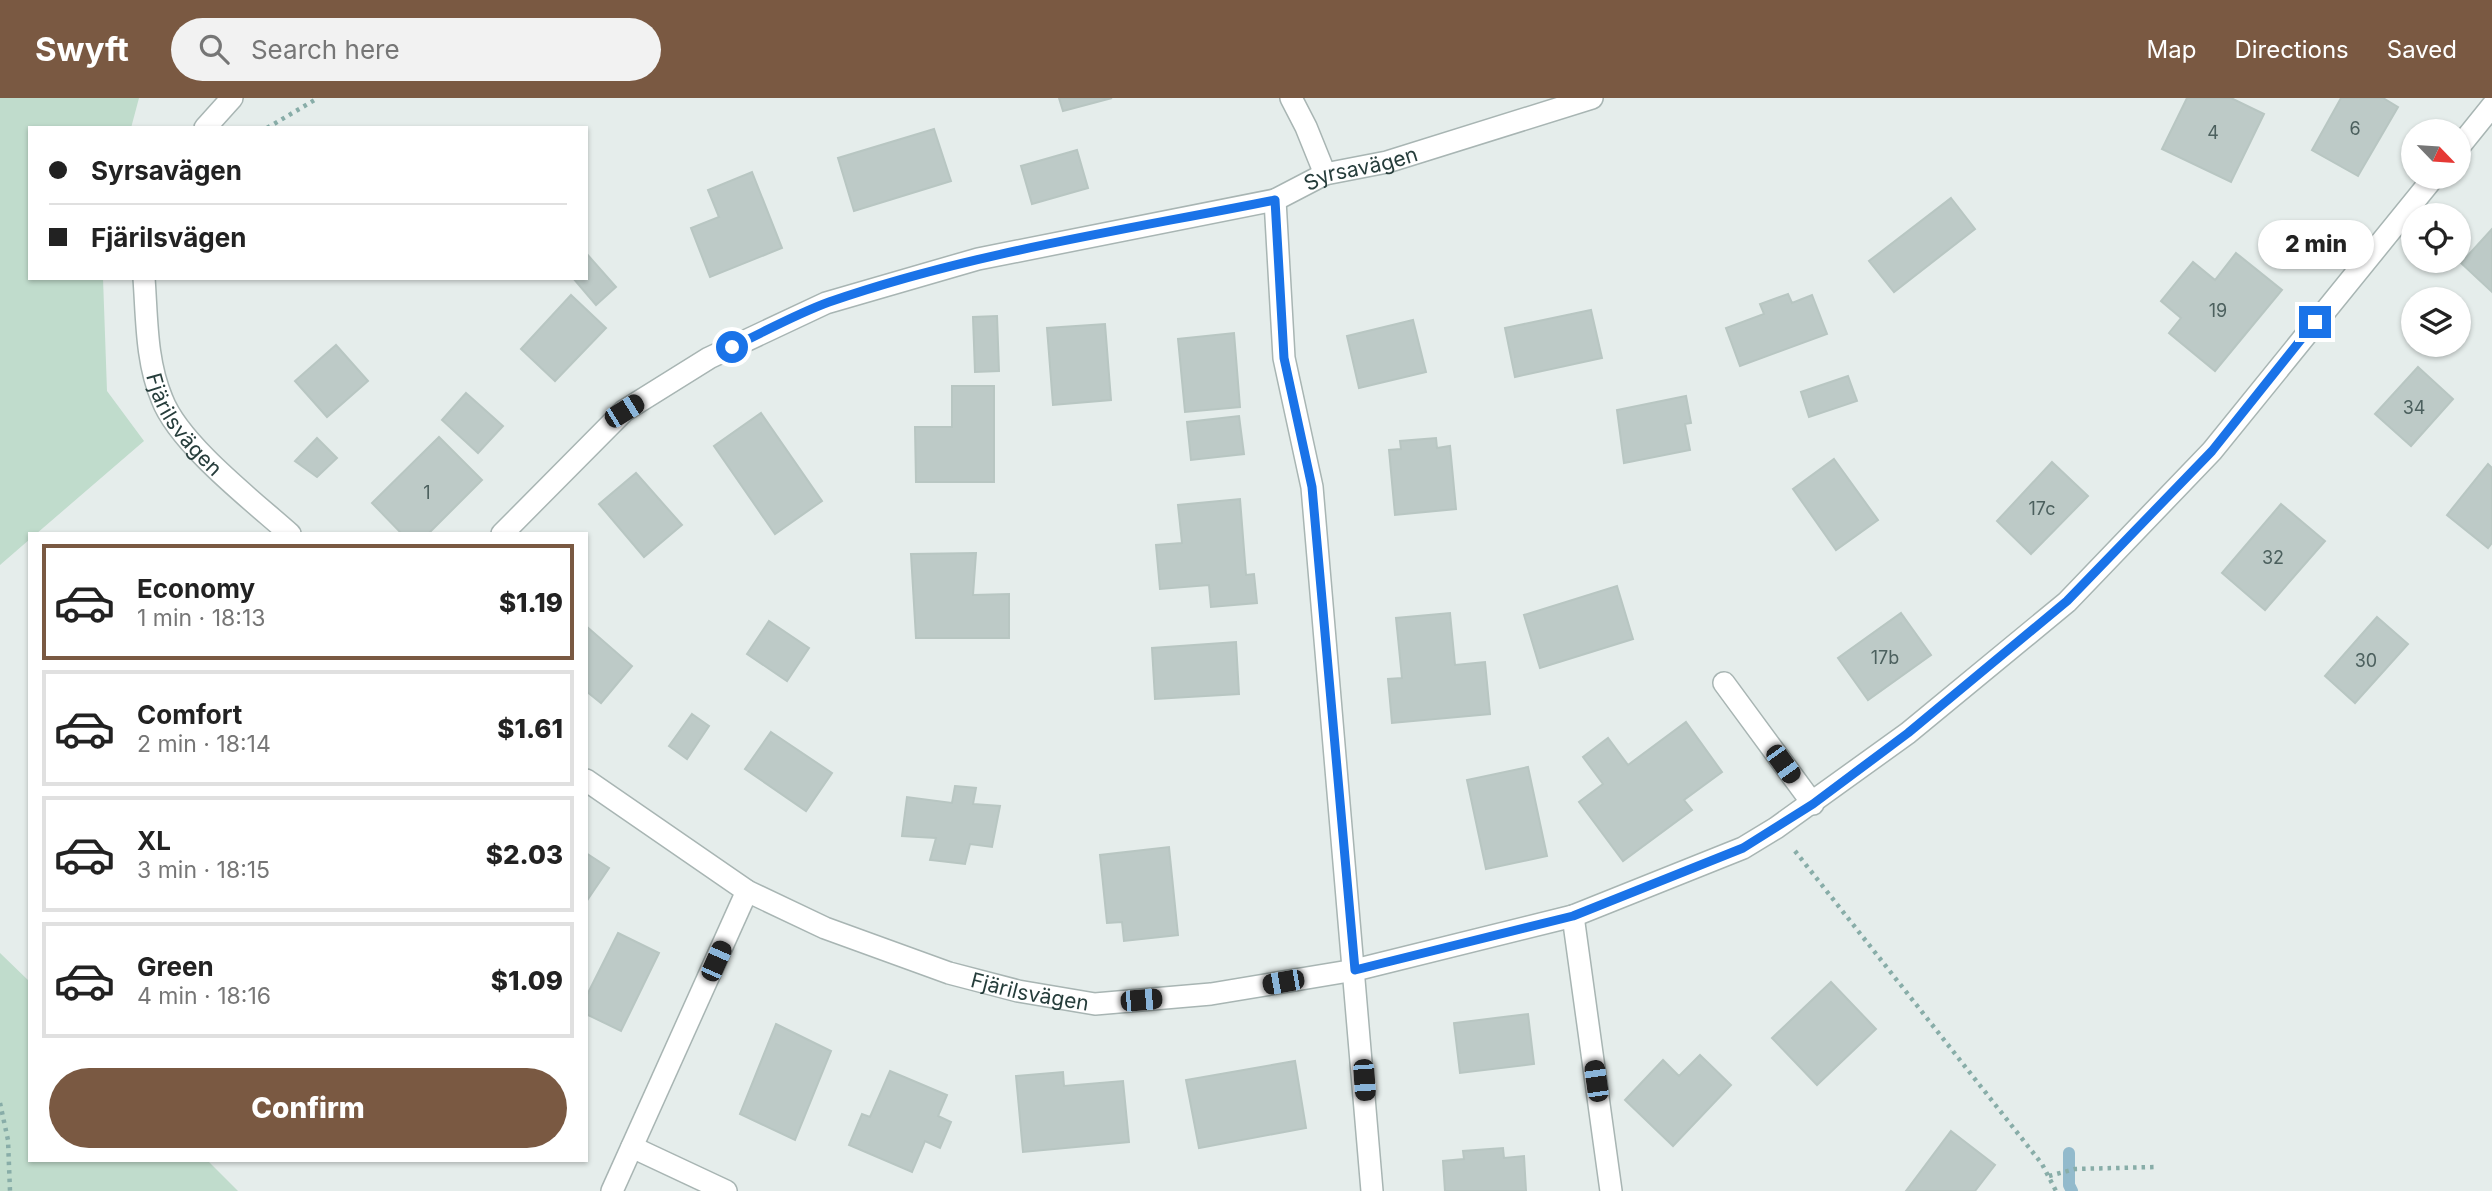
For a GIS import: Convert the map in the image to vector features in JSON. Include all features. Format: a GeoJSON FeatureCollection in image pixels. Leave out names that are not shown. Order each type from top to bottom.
{"type":"FeatureCollection","features":[{"type":"Feature","properties":{"kind":"street"},"geometry":{"type":"LineString","coordinates":[[207,126],[232,98]]}},
{"type":"Feature","properties":{"kind":"street"},"geometry":{"type":"LineString","coordinates":[[1291,98],[1325,174]]}},
{"type":"Feature","properties":{"kind":"street","name":"Syrsavägen"},"geometry":{"type":"LineString","coordinates":[[504,532],[624,411],[709,358],[826,303],[978,259],[1275,200],[1325,174],[1387,162],[1592,98]]}},
{"type":"Feature","properties":{"kind":"street"},"geometry":{"type":"LineString","coordinates":[[2471,132],[2492,106]]}},
{"type":"Feature","properties":{"kind":"street","name":"Fjärilsvägen"},"geometry":{"type":"LineString","coordinates":[[588,781],[747,891],[825,928],[949,973],[1018,990],[1095,1004],[1211,994],[1355,970],[1573,916],[1743,848],[1776,828],[1813,804],[1908,733],[2067,601],[2212,451],[2424,189]]}},
{"type":"Feature","properties":{"kind":"street"},"geometry":{"type":"LineString","coordinates":[[1275,200],[1284,358],[1312,487],[1372,1191]]}},
{"type":"Feature","properties":{"kind":"street","name":"Fjärilsvägen"},"geometry":{"type":"LineString","coordinates":[[144,280],[150,360],[162,401],[178,427],[208,459],[288,532]]}},
{"type":"Feature","properties":{"kind":"street"},"geometry":{"type":"LineString","coordinates":[[1724,683],[1813,804]]}},
{"type":"Feature","properties":{"kind":"street"},"geometry":{"type":"LineString","coordinates":[[612,1191],[747,891]]}},
{"type":"Feature","properties":{"kind":"street"},"geometry":{"type":"LineString","coordinates":[[1573,916],[1611,1191]]}},
{"type":"Feature","properties":{"kind":"street"},"geometry":{"type":"LineString","coordinates":[[632,1147],[726,1191]]}},
{"type":"Feature","properties":{"kind":"path"},"geometry":{"type":"LineString","coordinates":[[270,126],[318,98]]}},
{"type":"Feature","properties":{"kind":"path"},"geometry":{"type":"LineString","coordinates":[[1776,828],[2049,1176],[2056,1191]]}},
{"type":"Feature","properties":{"kind":"path"},"geometry":{"type":"LineString","coordinates":[[0,1103],[8,1140],[10,1191]]}},
{"type":"Feature","properties":{"kind":"path"},"geometry":{"type":"LineString","coordinates":[[2049,1176],[2075,1169],[2156,1167]]}},
{"type":"Feature","properties":{"kind":"green space"},"geometry":{"type":"Polygon","coordinates":[[[0,98],[139,98],[132,126],[28,126],[28,280],[103,280],[107,391],[144,441],[38,532],[28,532],[28,541],[0,565],[0,98]]]}},
{"type":"Feature","properties":{"kind":"green space"},"geometry":{"type":"Polygon","coordinates":[[[0,953],[28,980],[28,1162],[209,1162],[238,1191],[0,1191],[0,953]]]}},
{"type":"Feature","properties":{"kind":"building"},"geometry":{"type":"Polygon","coordinates":[[[1059,98],[1112,98],[1063,111],[1059,98]]]}},
{"type":"Feature","properties":{"kind":"building"},"geometry":{"type":"Polygon","coordinates":[[[2187,98],[2231,98],[2264,114],[2231,182],[2162,149],[2187,98]]]}},
{"type":"Feature","properties":{"kind":"building"},"geometry":{"type":"Polygon","coordinates":[[[2341,98],[2383,98],[2398,107],[2358,176],[2312,150],[2341,98]]]}},
{"type":"Feature","properties":{"kind":"building"},"geometry":{"type":"Polygon","coordinates":[[[934,129],[951,181],[854,211],[838,158],[934,129]]]}},
{"type":"Feature","properties":{"kind":"building"},"geometry":{"type":"Polygon","coordinates":[[[1077,150],[1088,188],[1032,204],[1021,166],[1077,150]]]}},
{"type":"Feature","properties":{"kind":"building"},"geometry":{"type":"Polygon","coordinates":[[[752,172],[782,248],[710,277],[691,228],[719,217],[708,190],[752,172]]]}},
{"type":"Feature","properties":{"kind":"building"},"geometry":{"type":"Polygon","coordinates":[[[1951,198],[1975,229],[1894,292],[1869,261],[1951,198]]]}},
{"type":"Feature","properties":{"kind":"building"},"geometry":{"type":"Polygon","coordinates":[[[2492,229],[2492,292],[2471,272],[2471,252],[2492,229]]]}},
{"type":"Feature","properties":{"kind":"building"},"geometry":{"type":"Polygon","coordinates":[[[2236,253],[2282,290],[2215,371],[2169,333],[2181,318],[2161,301],[2193,262],[2215,280],[2236,253]]]}},
{"type":"Feature","properties":{"kind":"building"},"geometry":{"type":"Polygon","coordinates":[[[588,255],[616,287],[596,305],[575,280],[588,280],[588,255]]]}},
{"type":"Feature","properties":{"kind":"building"},"geometry":{"type":"Polygon","coordinates":[[[1788,294],[1792,303],[1812,295],[1827,334],[1740,366],[1726,328],[1764,314],[1760,304],[1788,294]]]}},
{"type":"Feature","properties":{"kind":"building"},"geometry":{"type":"Polygon","coordinates":[[[571,295],[606,328],[555,381],[521,349],[571,295]]]}},
{"type":"Feature","properties":{"kind":"building"},"geometry":{"type":"Polygon","coordinates":[[[1591,310],[1602,358],[1515,377],[1505,328],[1591,310]]]}},
{"type":"Feature","properties":{"kind":"building"},"geometry":{"type":"Polygon","coordinates":[[[997,316],[999,371],[975,372],[973,317],[997,316]]]}},
{"type":"Feature","properties":{"kind":"building"},"geometry":{"type":"Polygon","coordinates":[[[1413,320],[1426,372],[1359,388],[1347,336],[1413,320]]]}},
{"type":"Feature","properties":{"kind":"building"},"geometry":{"type":"Polygon","coordinates":[[[1105,324],[1111,400],[1053,405],[1047,328],[1105,324]]]}},
{"type":"Feature","properties":{"kind":"building"},"geometry":{"type":"Polygon","coordinates":[[[1234,333],[1240,407],[1185,412],[1178,339],[1234,333]]]}},
{"type":"Feature","properties":{"kind":"building"},"geometry":{"type":"Polygon","coordinates":[[[336,345],[368,381],[327,417],[295,381],[336,345]]]}},
{"type":"Feature","properties":{"kind":"building"},"geometry":{"type":"Polygon","coordinates":[[[2418,367],[2453,399],[2411,446],[2375,414],[2418,367]]]}},
{"type":"Feature","properties":{"kind":"building"},"geometry":{"type":"Polygon","coordinates":[[[1848,376],[1857,401],[1809,417],[1801,392],[1848,376]]]}},
{"type":"Feature","properties":{"kind":"building"},"geometry":{"type":"Polygon","coordinates":[[[952,386],[994,386],[994,482],[916,482],[915,427],[952,427],[952,386]]]}},
{"type":"Feature","properties":{"kind":"building"},"geometry":{"type":"Polygon","coordinates":[[[466,393],[503,426],[478,453],[442,420],[466,393]]]}},
{"type":"Feature","properties":{"kind":"building"},"geometry":{"type":"Polygon","coordinates":[[[1686,396],[1691,423],[1685,424],[1690,450],[1624,463],[1617,410],[1686,396]]]}},
{"type":"Feature","properties":{"kind":"building"},"geometry":{"type":"Polygon","coordinates":[[[761,413],[822,501],[775,534],[714,446],[761,413]]]}},
{"type":"Feature","properties":{"kind":"building"},"geometry":{"type":"Polygon","coordinates":[[[1239,416],[1244,454],[1191,460],[1187,422],[1239,416]]]}},
{"type":"Feature","properties":{"kind":"building"},"geometry":{"type":"Polygon","coordinates":[[[439,437],[482,480],[430,532],[400,532],[372,503],[439,437]]]}},
{"type":"Feature","properties":{"kind":"building"},"geometry":{"type":"Polygon","coordinates":[[[317,438],[337,458],[317,477],[295,461],[317,438]]]}},
{"type":"Feature","properties":{"kind":"building"},"geometry":{"type":"Polygon","coordinates":[[[1436,438],[1437,448],[1450,446],[1456,509],[1395,515],[1389,450],[1401,449],[1400,441],[1436,438]]]}},
{"type":"Feature","properties":{"kind":"building"},"geometry":{"type":"Polygon","coordinates":[[[1834,459],[1878,520],[1836,550],[1793,489],[1834,459]]]}},
{"type":"Feature","properties":{"kind":"building"},"geometry":{"type":"Polygon","coordinates":[[[2052,462],[2088,496],[2031,554],[1997,521],[2052,462]]]}},
{"type":"Feature","properties":{"kind":"building"},"geometry":{"type":"Polygon","coordinates":[[[2488,464],[2492,468],[2492,543],[2488,548],[2447,515],[2488,464]]]}},
{"type":"Feature","properties":{"kind":"building"},"geometry":{"type":"Polygon","coordinates":[[[636,473],[682,525],[644,557],[599,504],[636,473]]]}},
{"type":"Feature","properties":{"kind":"building"},"geometry":{"type":"Polygon","coordinates":[[[1240,499],[1246,575],[1254,574],[1257,603],[1211,607],[1209,585],[1160,589],[1156,545],[1182,543],[1178,505],[1240,499]]]}},
{"type":"Feature","properties":{"kind":"building"},"geometry":{"type":"Polygon","coordinates":[[[2281,504],[2325,541],[2265,610],[2222,573],[2281,504]]]}},
{"type":"Feature","properties":{"kind":"building"},"geometry":{"type":"Polygon","coordinates":[[[976,553],[973,595],[1009,594],[1009,638],[916,638],[911,554],[976,553]]]}},
{"type":"Feature","properties":{"kind":"building"},"geometry":{"type":"Polygon","coordinates":[[[1617,586],[1633,639],[1540,668],[1524,615],[1617,586]]]}},
{"type":"Feature","properties":{"kind":"building"},"geometry":{"type":"Polygon","coordinates":[[[1450,613],[1455,665],[1485,662],[1490,714],[1392,723],[1388,679],[1402,678],[1396,618],[1450,613]]]}},
{"type":"Feature","properties":{"kind":"building"},"geometry":{"type":"Polygon","coordinates":[[[1901,613],[1931,655],[1868,700],[1838,658],[1901,613]]]}},
{"type":"Feature","properties":{"kind":"building"},"geometry":{"type":"Polygon","coordinates":[[[2377,617],[2408,644],[2355,703],[2325,676],[2377,617]]]}},
{"type":"Feature","properties":{"kind":"building"},"geometry":{"type":"Polygon","coordinates":[[[769,621],[809,648],[787,681],[747,654],[769,621]]]}},
{"type":"Feature","properties":{"kind":"building"},"geometry":{"type":"Polygon","coordinates":[[[588,628],[632,666],[601,703],[588,693],[588,628]]]}},
{"type":"Feature","properties":{"kind":"building"},"geometry":{"type":"Polygon","coordinates":[[[1236,642],[1239,694],[1155,699],[1152,648],[1236,642]]]}},
{"type":"Feature","properties":{"kind":"building"},"geometry":{"type":"Polygon","coordinates":[[[692,714],[709,726],[687,759],[669,746],[692,714]]]}},
{"type":"Feature","properties":{"kind":"building"},"geometry":{"type":"Polygon","coordinates":[[[1686,722],[1722,772],[1684,800],[1692,810],[1623,861],[1579,802],[1603,784],[1583,757],[1608,738],[1628,765],[1686,722]]]}},
{"type":"Feature","properties":{"kind":"building"},"geometry":{"type":"Polygon","coordinates":[[[771,732],[832,773],[806,811],[745,769],[771,732]]]}},
{"type":"Feature","properties":{"kind":"building"},"geometry":{"type":"Polygon","coordinates":[[[1528,767],[1547,856],[1486,869],[1467,780],[1528,767]]]}},
{"type":"Feature","properties":{"kind":"building"},"geometry":{"type":"Polygon","coordinates":[[[955,786],[976,788],[973,804],[1000,806],[992,847],[970,844],[965,864],[930,860],[936,838],[902,836],[907,797],[952,803],[955,786]]]}},
{"type":"Feature","properties":{"kind":"building"},"geometry":{"type":"Polygon","coordinates":[[[1169,847],[1178,935],[1124,941],[1122,922],[1107,923],[1100,855],[1169,847]]]}},
{"type":"Feature","properties":{"kind":"building"},"geometry":{"type":"Polygon","coordinates":[[[588,854],[609,868],[588,899],[588,854]]]}},
{"type":"Feature","properties":{"kind":"building"},"geometry":{"type":"Polygon","coordinates":[[[618,933],[659,953],[621,1031],[588,1015],[588,993],[618,933]]]}},
{"type":"Feature","properties":{"kind":"building"},"geometry":{"type":"Polygon","coordinates":[[[1831,982],[1876,1029],[1817,1085],[1772,1038],[1831,982]]]}},
{"type":"Feature","properties":{"kind":"building"},"geometry":{"type":"Polygon","coordinates":[[[1528,1014],[1534,1064],[1460,1073],[1454,1023],[1528,1014]]]}},
{"type":"Feature","properties":{"kind":"building"},"geometry":{"type":"Polygon","coordinates":[[[776,1024],[831,1051],[795,1140],[740,1114],[776,1024]]]}},
{"type":"Feature","properties":{"kind":"building"},"geometry":{"type":"Polygon","coordinates":[[[1700,1055],[1731,1085],[1673,1146],[1625,1100],[1663,1060],[1679,1076],[1700,1055]]]}},
{"type":"Feature","properties":{"kind":"building"},"geometry":{"type":"Polygon","coordinates":[[[1295,1061],[1306,1128],[1199,1148],[1186,1080],[1295,1061]]]}},
{"type":"Feature","properties":{"kind":"building"},"geometry":{"type":"Polygon","coordinates":[[[890,1071],[947,1095],[938,1116],[951,1122],[940,1148],[925,1141],[912,1172],[849,1145],[862,1114],[870,1117],[890,1071]]]}},
{"type":"Feature","properties":{"kind":"building"},"geometry":{"type":"Polygon","coordinates":[[[1063,1072],[1064,1086],[1123,1081],[1129,1142],[1023,1152],[1016,1076],[1063,1072]]]}},
{"type":"Feature","properties":{"kind":"building"},"geometry":{"type":"Polygon","coordinates":[[[1951,1131],[1995,1165],[1975,1191],[1906,1191],[1951,1131]]]}},
{"type":"Feature","properties":{"kind":"building"},"geometry":{"type":"Polygon","coordinates":[[[1503,1148],[1504,1158],[1524,1156],[1526,1191],[1445,1191],[1443,1161],[1464,1159],[1463,1151],[1503,1148]]]}},
{"type":"Feature","properties":{"kind":"waterway"},"geometry":{"type":"LineString","coordinates":[[2069,1153],[2069,1185],[2072,1191]]}},
{"type":"Feature","properties":{"kind":"route"},"geometry":{"type":"LineString","coordinates":[[732,347],[826,303],[921,274],[978,259],[1275,200],[1284,358],[1312,487],[1355,970],[1573,916],[1743,848],[1813,804],[1908,733],[2067,601],[2212,451],[2315,322]]}}]}
